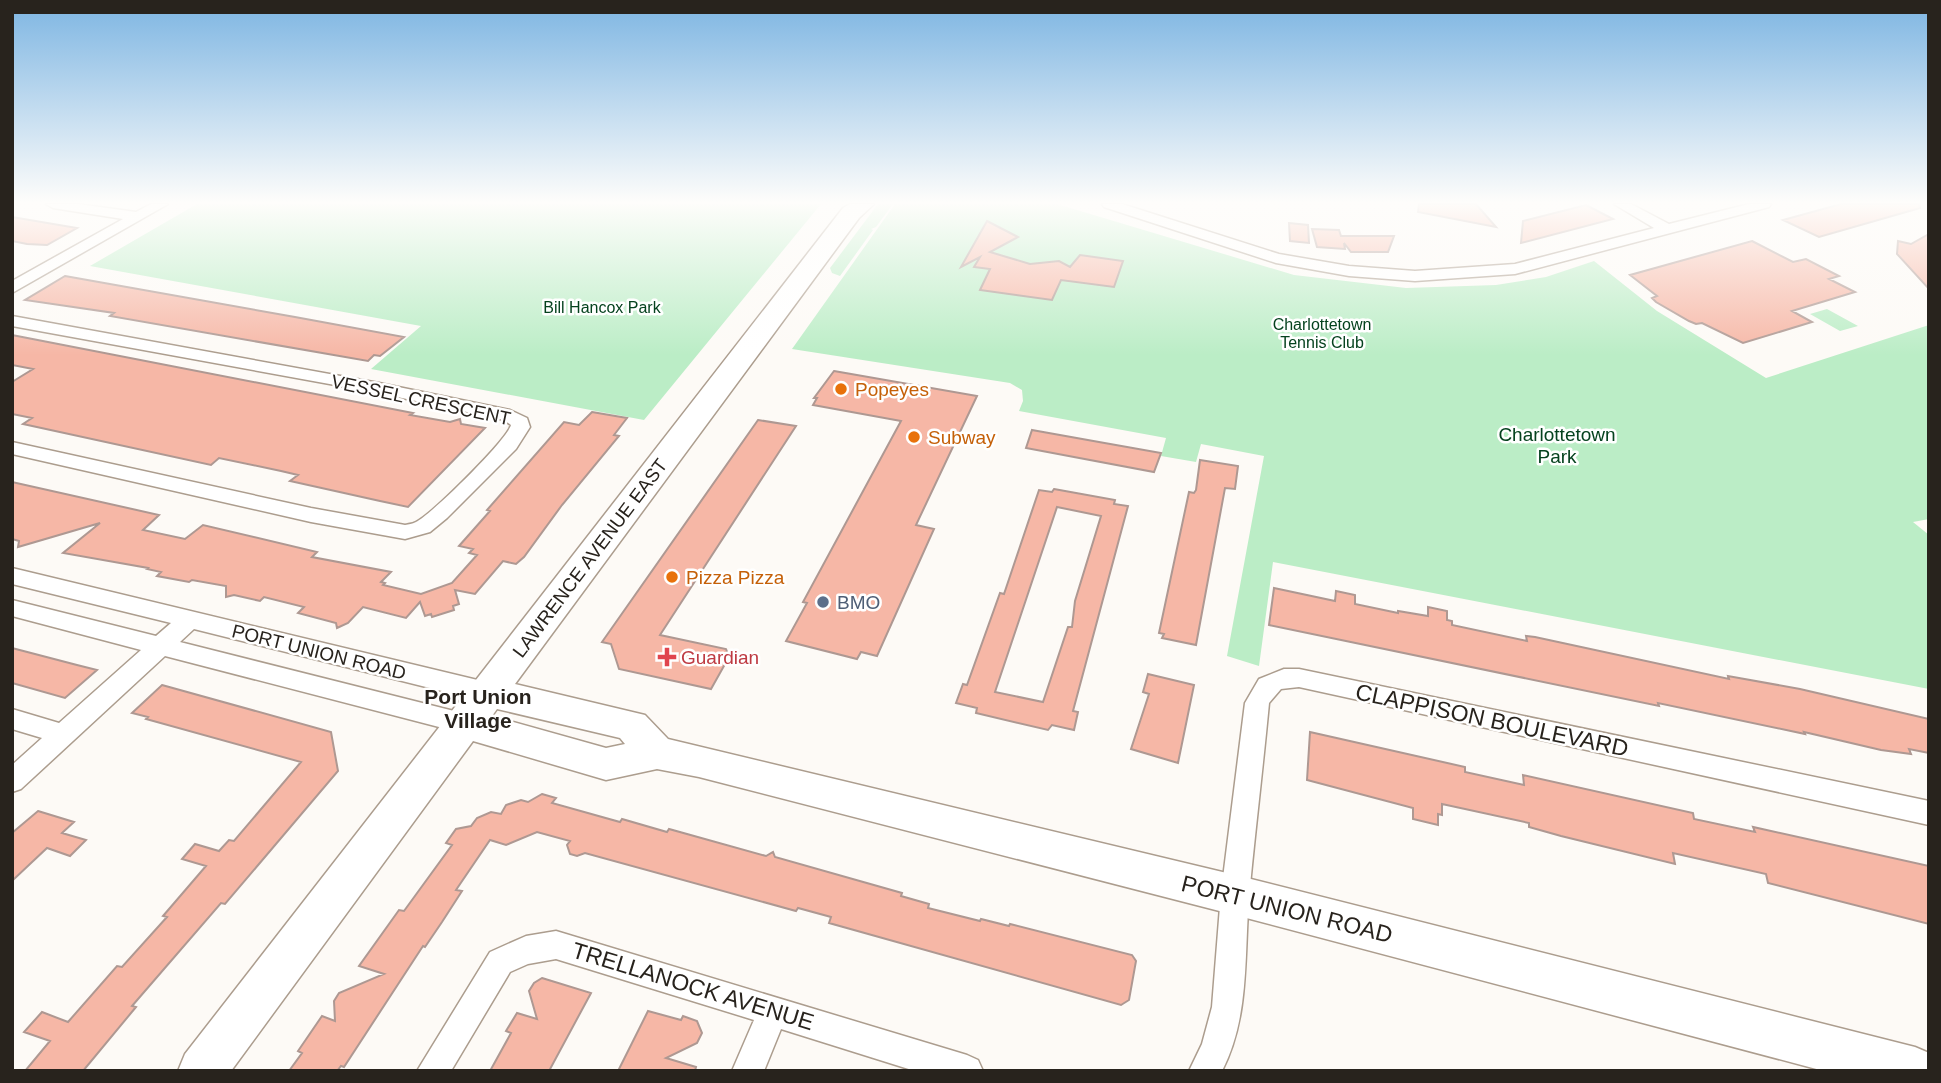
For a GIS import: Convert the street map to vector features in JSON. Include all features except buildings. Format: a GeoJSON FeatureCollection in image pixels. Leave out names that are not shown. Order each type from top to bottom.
{"type":"FeatureCollection","features":[{"type":"Feature","properties":{"kind":"main road","name":"LAWRENCE AVENUE EAST"},"geometry":{"type":"LineString","coordinates":[[202,1071],[478,709],[694,417],[819,255]]}},
{"type":"Feature","properties":{"kind":"main road","name":"PORT UNION ROAD"},"geometry":{"type":"LineString","coordinates":[[478,709],[606,764],[657,753],[1235,895],[1915,1071]]}},
{"type":"Feature","properties":{"kind":"street"},"geometry":{"type":"LineString","coordinates":[[12,288],[71,255]]}},
{"type":"Feature","properties":{"kind":"street"},"geometry":{"type":"LineString","coordinates":[[1265,255],[1349,271],[1415,276],[1515,268],[1567,255]]}},
{"type":"Feature","properties":{"kind":"street","name":"VESSEL CRESCENT"},"geometry":{"type":"LineString","coordinates":[[12,321],[393,391],[510,416],[520,422],[522,427],[509,445],[440,513],[423,527],[405,532],[311,515],[12,448]]}},
{"type":"Feature","properties":{"kind":"street","name":"PORT UNION ROAD"},"geometry":{"type":"LineString","coordinates":[[12,576],[189,620],[478,709]]}},
{"type":"Feature","properties":{"kind":"street","name":"PORT UNION ROAD"},"geometry":{"type":"LineString","coordinates":[[12,608],[159,646],[478,709]]}},
{"type":"Feature","properties":{"kind":"street"},"geometry":{"type":"LineString","coordinates":[[12,782],[189,620]]}},
{"type":"Feature","properties":{"kind":"street","name":"CLAPPISON BOULEVARD"},"geometry":{"type":"LineString","coordinates":[[1235,895],[1257,703],[1267,683],[1284,679],[1312,681],[1929,813]]}},
{"type":"Feature","properties":{"kind":"street"},"geometry":{"type":"LineString","coordinates":[[12,719],[63,734]]}},
{"type":"Feature","properties":{"kind":"street"},"geometry":{"type":"LineString","coordinates":[[1205,1071],[1221,1039],[1227,1013],[1235,895]]}},
{"type":"Feature","properties":{"kind":"street","name":"TRELLANOCK AVENUE"},"geometry":{"type":"LineString","coordinates":[[433,1071],[500,961],[526,950],[556,944],[967,1071]]}},
{"type":"Feature","properties":{"kind":"street"},"geometry":{"type":"LineString","coordinates":[[748,1071],[773,1011]]}},
{"type":"Feature","properties":{"kind":"green space","name":"Bill Hancox Park"},"geometry":{"type":"Polygon","coordinates":[[[110,255],[780,255],[644,420],[371,369],[421,326],[90,266],[110,255]]]}},
{"type":"Feature","properties":{"kind":"green space"},"geometry":{"type":"Polygon","coordinates":[[[840,255],[855,255],[840,276],[832,273],[830,268],[840,255]]]}},
{"type":"Feature","properties":{"kind":"green space","name":"Charlottetown Park"},"geometry":{"type":"Polygon","coordinates":[[[859,255],[1226,255],[1294,275],[1406,288],[1496,285],[1546,277],[1594,261],[1657,311],[1766,378],[1929,325],[1929,519],[1913,522],[1929,535],[1929,689],[1273,562],[1259,666],[1227,656],[1264,456],[1201,444],[1196,462],[1161,456],[1166,438],[1019,411],[1023,401],[1022,390],[1010,383],[792,349],[859,255]]]}},
{"type":"Feature","properties":{"kind":"green space"},"geometry":{"type":"Polygon","coordinates":[[[1827,309],[1858,326],[1840,331],[1810,314],[1827,309]]]}},
{"type":"Feature","properties":{"kind":"place","name":"Popeyes"},"geometry":{"type":"Point","coordinates":[841,389]}},
{"type":"Feature","properties":{"kind":"place","name":"Subway"},"geometry":{"type":"Point","coordinates":[914,437]}},
{"type":"Feature","properties":{"kind":"place","name":"Pizza Pizza"},"geometry":{"type":"Point","coordinates":[672,577]}},
{"type":"Feature","properties":{"kind":"place","name":"BMO"},"geometry":{"type":"Point","coordinates":[823,602]}},
{"type":"Feature","properties":{"kind":"place","name":"Guardian"},"geometry":{"type":"Point","coordinates":[667,657]}},
{"type":"Feature","properties":{"kind":"district","name":"Port Union Village"},"geometry":{"type":"Point","coordinates":[478,708]}},
{"type":"Feature","properties":{"kind":"park label","name":"Charlottetown Tennis Club"},"geometry":{"type":"Point","coordinates":[1322,333]}}]}
